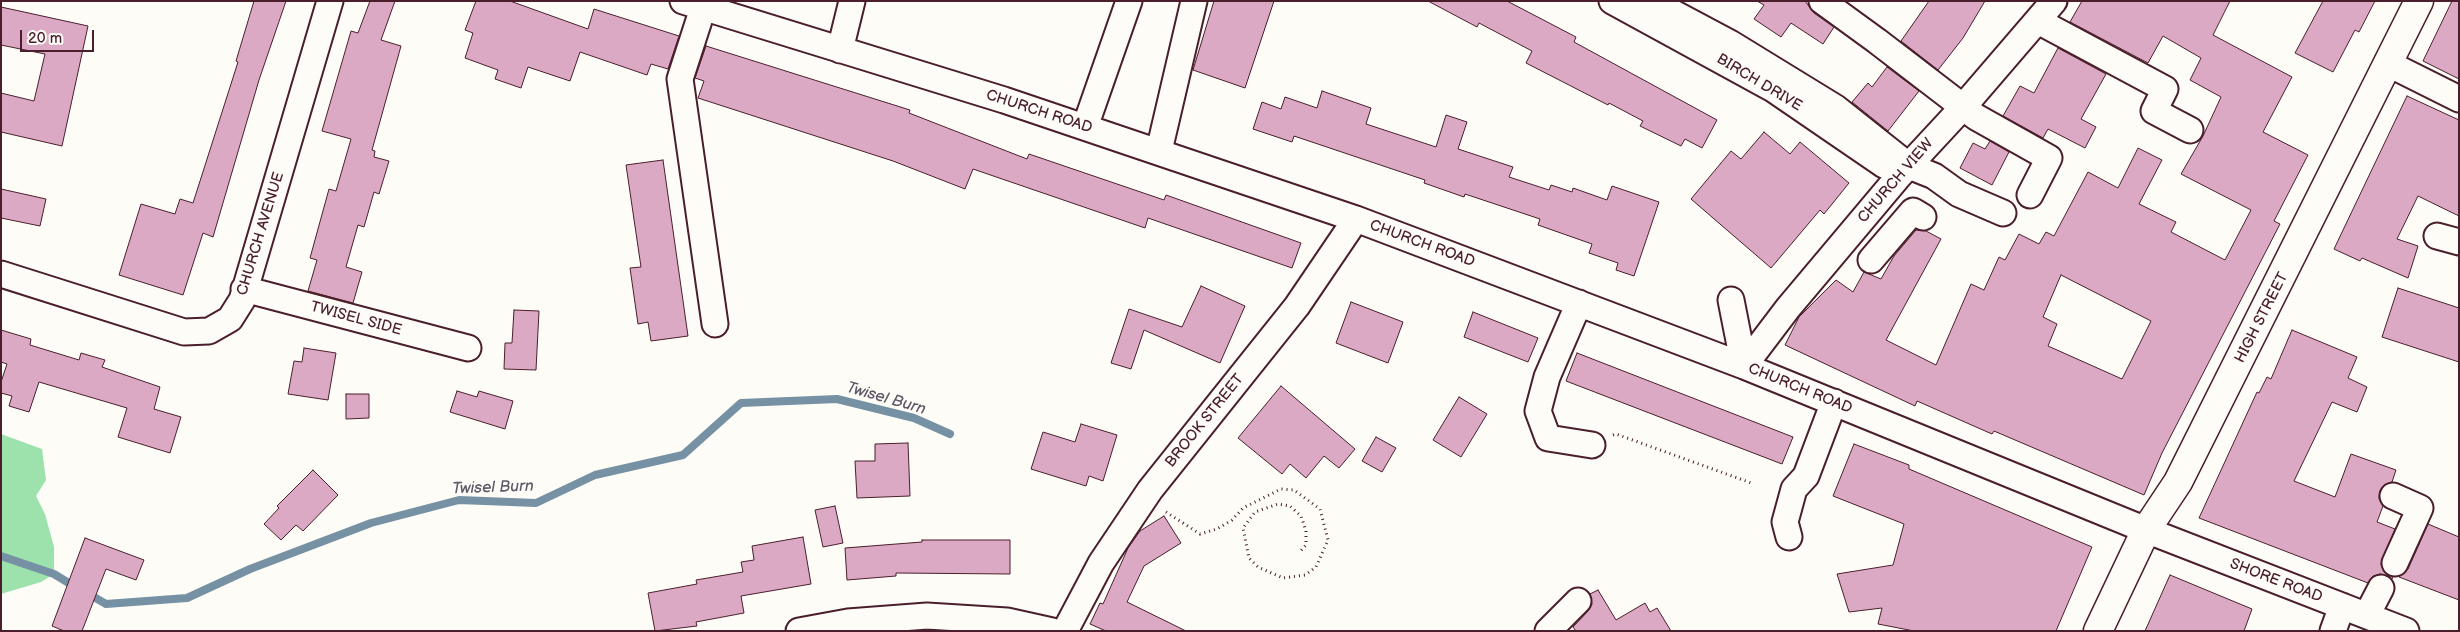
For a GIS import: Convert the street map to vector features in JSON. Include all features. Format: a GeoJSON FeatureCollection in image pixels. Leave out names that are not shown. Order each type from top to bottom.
{"type":"FeatureCollection","features":[{"type":"Feature","properties":{"kind":"main road","name":"HIGH STREET"},"geometry":{"type":"LineString","coordinates":[[2098,631],[2146,530],[2178,482],[2274,293],[2386,63],[2419,1]]}},
{"type":"Feature","properties":{"kind":"street","name":"CHURCH AVENUE"},"geometry":{"type":"LineString","coordinates":[[1,274],[184,332],[209,331],[230,319],[242,300],[330,1]]}},
{"type":"Feature","properties":{"kind":"street"},"geometry":{"type":"LineString","coordinates":[[840,50],[852,1]]}},
{"type":"Feature","properties":{"kind":"street"},"geometry":{"type":"LineString","coordinates":[[1085,128],[1130,1]]}},
{"type":"Feature","properties":{"kind":"street"},"geometry":{"type":"LineString","coordinates":[[1158,151],[1194,1]]}},
{"type":"Feature","properties":{"kind":"street","name":"BIRCH DRIVE"},"geometry":{"type":"LineString","coordinates":[[1612,1],[1773,89],[1904,171]]}},
{"type":"Feature","properties":{"kind":"street"},"geometry":{"type":"LineString","coordinates":[[1651,1],[1730,43],[1836,108],[1904,171],[1934,176],[1959,194],[2003,214]]}},
{"type":"Feature","properties":{"kind":"street"},"geometry":{"type":"LineString","coordinates":[[1822,1],[1976,117],[2049,158],[2030,195]]}},
{"type":"Feature","properties":{"kind":"street","name":"CHURCH VIEW"},"geometry":{"type":"LineString","coordinates":[[1744,366],[1788,308],[1870,210],[1963,107],[2054,1]]}},
{"type":"Feature","properties":{"kind":"street"},"geometry":{"type":"LineString","coordinates":[[693,5],[680,79],[715,324]]}},
{"type":"Feature","properties":{"kind":"street","name":"CHURCH ROAD"},"geometry":{"type":"LineString","coordinates":[[693,5],[1158,151],[1356,219],[1744,366],[2146,530]]}},
{"type":"Feature","properties":{"kind":"street"},"geometry":{"type":"LineString","coordinates":[[2038,21],[2165,90],[2154,111],[2190,130]]}},
{"type":"Feature","properties":{"kind":"street"},"geometry":{"type":"LineString","coordinates":[[2386,63],[2459,100]]}},
{"type":"Feature","properties":{"kind":"street"},"geometry":{"type":"LineString","coordinates":[[1870,210],[1896,229]]}},
{"type":"Feature","properties":{"kind":"street"},"geometry":{"type":"LineString","coordinates":[[1870,260],[1913,211],[1923,217]]}},
{"type":"Feature","properties":{"kind":"street","name":"BROOK STREET"},"geometry":{"type":"LineString","coordinates":[[1065,631],[1101,563],[1145,497],[1298,306],[1356,219]]}},
{"type":"Feature","properties":{"kind":"street","name":"TWISEL SIDE"},"geometry":{"type":"LineString","coordinates":[[244,289],[468,348]]}},
{"type":"Feature","properties":{"kind":"street"},"geometry":{"type":"LineString","coordinates":[[1731,300],[1744,366]]}},
{"type":"Feature","properties":{"kind":"street"},"geometry":{"type":"LineString","coordinates":[[1579,302],[1547,376],[1538,411],[1548,438],[1592,445]]}},
{"type":"Feature","properties":{"kind":"street"},"geometry":{"type":"LineString","coordinates":[[1806,476],[1834,402]]}},
{"type":"Feature","properties":{"kind":"street"},"geometry":{"type":"LineString","coordinates":[[2393,496],[2420,508],[2396,564]]}},
{"type":"Feature","properties":{"kind":"street","name":"SHORE ROAD"},"geometry":{"type":"LineString","coordinates":[[2146,530],[2406,631]]}},
{"type":"Feature","properties":{"kind":"street"},"geometry":{"type":"LineString","coordinates":[[2367,616],[2381,588]]}},
{"type":"Feature","properties":{"kind":"street"},"geometry":{"type":"LineString","coordinates":[[1548,631],[1578,601]]}},
{"type":"Feature","properties":{"kind":"street"},"geometry":{"type":"LineString","coordinates":[[2333,631],[2342,606]]}},
{"type":"Feature","properties":{"kind":"street"},"geometry":{"type":"LineString","coordinates":[[800,631],[848,622],[927,616],[1007,621],[1052,631]]}},
{"type":"Feature","properties":{"kind":"path"},"geometry":{"type":"LineString","coordinates":[[1592,445],[1616,434],[1754,484]]}},
{"type":"Feature","properties":{"kind":"path"},"geometry":{"type":"LineString","coordinates":[[1145,497],[1200,534],[1217,529],[1232,520],[1243,508],[1281,489],[1294,490],[1320,509],[1328,540],[1316,566],[1305,575],[1283,578],[1258,567],[1249,558],[1243,528],[1255,512],[1278,504],[1290,506],[1301,516],[1306,531],[1306,545],[1299,552]]}},
{"type":"Feature","properties":{"kind":"green space"},"geometry":{"type":"Polygon","coordinates":[[[1,434],[42,449],[46,480],[36,496],[45,514],[54,547],[54,574],[41,582],[1,594],[1,434]]]}},
{"type":"Feature","properties":{"kind":"building"},"geometry":{"type":"Polygon","coordinates":[[[254,1],[286,1],[259,80],[213,237],[203,233],[183,295],[119,275],[141,204],[175,214],[180,199],[193,203],[238,62],[236,61],[254,1]]]}},
{"type":"Feature","properties":{"kind":"building"},"geometry":{"type":"Polygon","coordinates":[[[370,1],[395,1],[381,40],[401,46],[372,150],[375,151],[374,157],[389,161],[379,194],[374,192],[364,227],[358,225],[346,267],[362,272],[353,303],[308,291],[317,260],[310,258],[329,189],[336,191],[351,139],[322,131],[351,31],[358,33],[370,1]]]}},
{"type":"Feature","properties":{"kind":"building"},"geometry":{"type":"Polygon","coordinates":[[[476,1],[510,1],[588,29],[594,9],[679,36],[668,69],[651,64],[647,75],[580,52],[570,81],[528,67],[521,88],[495,79],[498,70],[465,58],[473,33],[465,30],[476,1]]]}},
{"type":"Feature","properties":{"kind":"building"},"geometry":{"type":"Polygon","coordinates":[[[1214,1],[1274,1],[1245,88],[1193,70],[1214,1]]]}},
{"type":"Feature","properties":{"kind":"building"},"geometry":{"type":"Polygon","coordinates":[[[1428,1],[1507,1],[1576,37],[1574,42],[1717,120],[1702,148],[1685,139],[1681,146],[1640,126],[1643,121],[1526,63],[1532,51],[1479,23],[1477,27],[1428,1]]]}},
{"type":"Feature","properties":{"kind":"building"},"geometry":{"type":"Polygon","coordinates":[[[1757,1],[1805,1],[1814,13],[1834,27],[1823,44],[1791,23],[1781,37],[1754,19],[1764,5],[1757,1]]]}},
{"type":"Feature","properties":{"kind":"building"},"geometry":{"type":"Polygon","coordinates":[[[1929,1],[1985,1],[1963,38],[1938,70],[1901,41],[1929,1]]]}},
{"type":"Feature","properties":{"kind":"building"},"geometry":{"type":"Polygon","coordinates":[[[2082,1],[2230,1],[2213,35],[2292,77],[2263,132],[2308,155],[2274,221],[2280,224],[2162,453],[2144,495],[1994,431],[1992,434],[1917,401],[1915,406],[1785,345],[1799,317],[1836,280],[1853,292],[1864,272],[1881,279],[1894,256],[1916,230],[1926,231],[1941,239],[1886,340],[1936,365],[1971,284],[1984,290],[1999,257],[2005,260],[2019,234],[2039,244],[2046,232],[2054,236],[2088,172],[2118,188],[2138,148],[2162,160],[2139,204],[2176,222],[2171,232],[2225,260],[2251,210],[2181,174],[2203,136],[2221,97],[2190,80],[2201,58],[2163,36],[2148,63],[2070,22],[2082,1]],[[2061,275],[2043,317],[2057,324],[2048,346],[2122,379],[2151,321],[2061,275]]]}},
{"type":"Feature","properties":{"kind":"building"},"geometry":{"type":"Polygon","coordinates":[[[2323,1],[2375,1],[2359,32],[2355,30],[2333,72],[2295,53],[2323,1]]]}},
{"type":"Feature","properties":{"kind":"building"},"geometry":{"type":"Polygon","coordinates":[[[2452,1],[2459,1],[2459,79],[2423,61],[2452,1]]]}},
{"type":"Feature","properties":{"kind":"building"},"geometry":{"type":"Polygon","coordinates":[[[1,7],[88,26],[62,146],[1,132],[1,93],[34,101],[45,54],[1,45],[1,7]]]}},
{"type":"Feature","properties":{"kind":"building"},"geometry":{"type":"Polygon","coordinates":[[[706,46],[910,110],[909,113],[1027,159],[1029,154],[1164,200],[1166,195],[1301,243],[1292,268],[1148,218],[1145,228],[973,169],[965,189],[893,161],[698,98],[704,81],[695,78],[706,46]]]}},
{"type":"Feature","properties":{"kind":"building"},"geometry":{"type":"Polygon","coordinates":[[[2058,48],[2106,74],[2081,119],[2096,127],[2085,148],[2048,129],[2043,138],[2003,116],[2020,86],[2034,93],[2058,48]]]}},
{"type":"Feature","properties":{"kind":"building"},"geometry":{"type":"Polygon","coordinates":[[[1887,67],[1919,91],[1888,131],[1852,102],[1868,83],[1872,87],[1887,67]]]}},
{"type":"Feature","properties":{"kind":"building"},"geometry":{"type":"Polygon","coordinates":[[[1322,91],[1371,108],[1366,124],[1436,147],[1446,115],[1467,122],[1458,149],[1513,167],[1509,177],[1549,190],[1551,185],[1572,192],[1573,188],[1607,200],[1612,186],[1659,202],[1634,276],[1616,270],[1618,263],[1589,253],[1592,244],[1538,225],[1540,219],[1465,194],[1464,197],[1424,183],[1425,180],[1294,136],[1292,142],[1253,129],[1262,102],[1281,109],[1285,97],[1317,108],[1322,91]]]}},
{"type":"Feature","properties":{"kind":"building"},"geometry":{"type":"Polygon","coordinates":[[[2407,96],[2459,120],[2459,216],[2418,196],[2397,239],[2418,246],[2408,278],[2362,258],[2360,261],[2334,249],[2407,96]]]}},
{"type":"Feature","properties":{"kind":"building"},"geometry":{"type":"Polygon","coordinates":[[[1764,132],[1790,154],[1800,142],[1849,183],[1824,214],[1820,210],[1771,268],[1691,199],[1731,151],[1741,159],[1764,132]]]}},
{"type":"Feature","properties":{"kind":"building"},"geometry":{"type":"Polygon","coordinates":[[[1990,141],[2009,152],[1992,185],[1960,168],[1973,143],[1985,149],[1990,141]]]}},
{"type":"Feature","properties":{"kind":"building"},"geometry":{"type":"Polygon","coordinates":[[[663,160],[688,336],[651,341],[648,322],[638,324],[630,268],[641,267],[626,165],[663,160]]]}},
{"type":"Feature","properties":{"kind":"building"},"geometry":{"type":"Polygon","coordinates":[[[1,189],[46,199],[40,226],[1,218],[1,189]]]}},
{"type":"Feature","properties":{"kind":"building"},"geometry":{"type":"Polygon","coordinates":[[[1201,286],[1245,306],[1220,363],[1144,330],[1131,369],[1111,363],[1129,309],[1182,327],[1201,286]]]}},
{"type":"Feature","properties":{"kind":"building"},"geometry":{"type":"Polygon","coordinates":[[[2398,288],[2459,308],[2459,362],[2382,337],[2398,288]]]}},
{"type":"Feature","properties":{"kind":"building"},"geometry":{"type":"Polygon","coordinates":[[[1351,302],[1403,322],[1388,363],[1336,343],[1351,302]]]}},
{"type":"Feature","properties":{"kind":"building"},"geometry":{"type":"Polygon","coordinates":[[[514,310],[539,311],[536,370],[504,369],[505,343],[512,343],[514,310]]]}},
{"type":"Feature","properties":{"kind":"building"},"geometry":{"type":"Polygon","coordinates":[[[1473,312],[1538,338],[1528,362],[1464,337],[1473,312]]]}},
{"type":"Feature","properties":{"kind":"building"},"geometry":{"type":"Polygon","coordinates":[[[1,330],[31,339],[30,345],[79,360],[81,353],[105,360],[102,367],[160,387],[154,409],[181,417],[170,453],[118,437],[127,408],[39,382],[29,412],[9,406],[12,396],[1,393],[1,382],[7,364],[1,362],[1,330]]]}},
{"type":"Feature","properties":{"kind":"building"},"geometry":{"type":"Polygon","coordinates":[[[2292,330],[2357,357],[2348,378],[2367,387],[2357,412],[2332,402],[2294,481],[2335,497],[2351,454],[2396,470],[2392,482],[2384,485],[2380,491],[2379,498],[2383,506],[2377,522],[2395,529],[2381,564],[2384,572],[2393,577],[2392,579],[2380,574],[2373,576],[2368,583],[2199,518],[2257,392],[2259,393],[2267,377],[2271,379],[2292,330]]]}},
{"type":"Feature","properties":{"kind":"building"},"geometry":{"type":"Polygon","coordinates":[[[304,348],[336,353],[328,400],[288,394],[294,361],[302,362],[304,348]]]}},
{"type":"Feature","properties":{"kind":"building"},"geometry":{"type":"Polygon","coordinates":[[[1577,353],[1793,437],[1782,464],[1566,381],[1577,353]]]}},
{"type":"Feature","properties":{"kind":"building"},"geometry":{"type":"Polygon","coordinates":[[[1281,386],[1355,449],[1339,468],[1324,456],[1306,478],[1290,464],[1282,474],[1238,438],[1281,386]]]}},
{"type":"Feature","properties":{"kind":"building"},"geometry":{"type":"Polygon","coordinates":[[[457,391],[477,397],[479,391],[513,401],[505,429],[450,412],[457,391]]]}},
{"type":"Feature","properties":{"kind":"building"},"geometry":{"type":"Polygon","coordinates":[[[346,394],[369,394],[369,418],[346,419],[346,394]]]}},
{"type":"Feature","properties":{"kind":"building"},"geometry":{"type":"Polygon","coordinates":[[[1459,397],[1487,414],[1461,457],[1433,440],[1459,397]]]}},
{"type":"Feature","properties":{"kind":"building"},"geometry":{"type":"Polygon","coordinates":[[[1081,424],[1117,435],[1103,481],[1089,476],[1086,486],[1031,469],[1043,432],[1075,442],[1081,424]]]}},
{"type":"Feature","properties":{"kind":"building"},"geometry":{"type":"Polygon","coordinates":[[[1376,437],[1396,448],[1382,472],[1362,461],[1376,437]]]}},
{"type":"Feature","properties":{"kind":"building"},"geometry":{"type":"Polygon","coordinates":[[[908,443],[910,496],[857,498],[855,461],[875,461],[875,444],[908,443]]]}},
{"type":"Feature","properties":{"kind":"building"},"geometry":{"type":"Polygon","coordinates":[[[1854,444],[1909,465],[1909,469],[2092,547],[2056,631],[1914,631],[1878,624],[1882,608],[1849,612],[1837,574],[1893,565],[1904,524],[1833,496],[1854,444]]]}},
{"type":"Feature","properties":{"kind":"building"},"geometry":{"type":"Polygon","coordinates":[[[313,470],[338,495],[303,531],[296,525],[281,540],[264,524],[279,508],[277,506],[313,470]]]}},
{"type":"Feature","properties":{"kind":"building"},"geometry":{"type":"Polygon","coordinates":[[[835,506],[843,543],[823,547],[815,510],[835,506]]]}},
{"type":"Feature","properties":{"kind":"building"},"geometry":{"type":"Polygon","coordinates":[[[1164,516],[1181,543],[1144,566],[1127,602],[1186,631],[1106,631],[1090,624],[1100,603],[1103,604],[1128,548],[1140,531],[1164,516]]]}},
{"type":"Feature","properties":{"kind":"building"},"geometry":{"type":"Polygon","coordinates":[[[2428,524],[2459,537],[2459,600],[2399,577],[2408,569],[2428,524]]]}},
{"type":"Feature","properties":{"kind":"building"},"geometry":{"type":"Polygon","coordinates":[[[803,537],[811,584],[741,596],[744,613],[696,622],[697,626],[655,631],[648,593],[697,584],[696,580],[743,572],[741,562],[754,560],[752,546],[803,537]]]}},
{"type":"Feature","properties":{"kind":"building"},"geometry":{"type":"Polygon","coordinates":[[[85,538],[144,560],[136,580],[106,569],[82,631],[64,631],[52,626],[85,538]]]}},
{"type":"Feature","properties":{"kind":"building"},"geometry":{"type":"Polygon","coordinates":[[[922,540],[1010,540],[1010,574],[896,573],[896,576],[847,580],[845,548],[922,542],[922,540]]]}},
{"type":"Feature","properties":{"kind":"building"},"geometry":{"type":"Polygon","coordinates":[[[2170,575],[2252,609],[2244,631],[2145,631],[2170,575]]]}},
{"type":"Feature","properties":{"kind":"building"},"geometry":{"type":"Polygon","coordinates":[[[1598,590],[1616,620],[1645,603],[1650,612],[1657,608],[1671,631],[1576,631],[1573,627],[1592,604],[1590,594],[1598,590]]]}},
{"type":"Feature","properties":{"kind":"waterway","name":"Twisel Burn"},"geometry":{"type":"LineString","coordinates":[[87,593],[106,604],[187,598],[250,569],[371,523],[459,500],[536,503],[595,475],[683,455],[741,403],[837,399],[914,418],[950,434]]}},
{"type":"Feature","properties":{"kind":"waterway","name":"Twisel Burn"},"geometry":{"type":"LineString","coordinates":[[1,556],[54,574],[77,588]]}}]}
